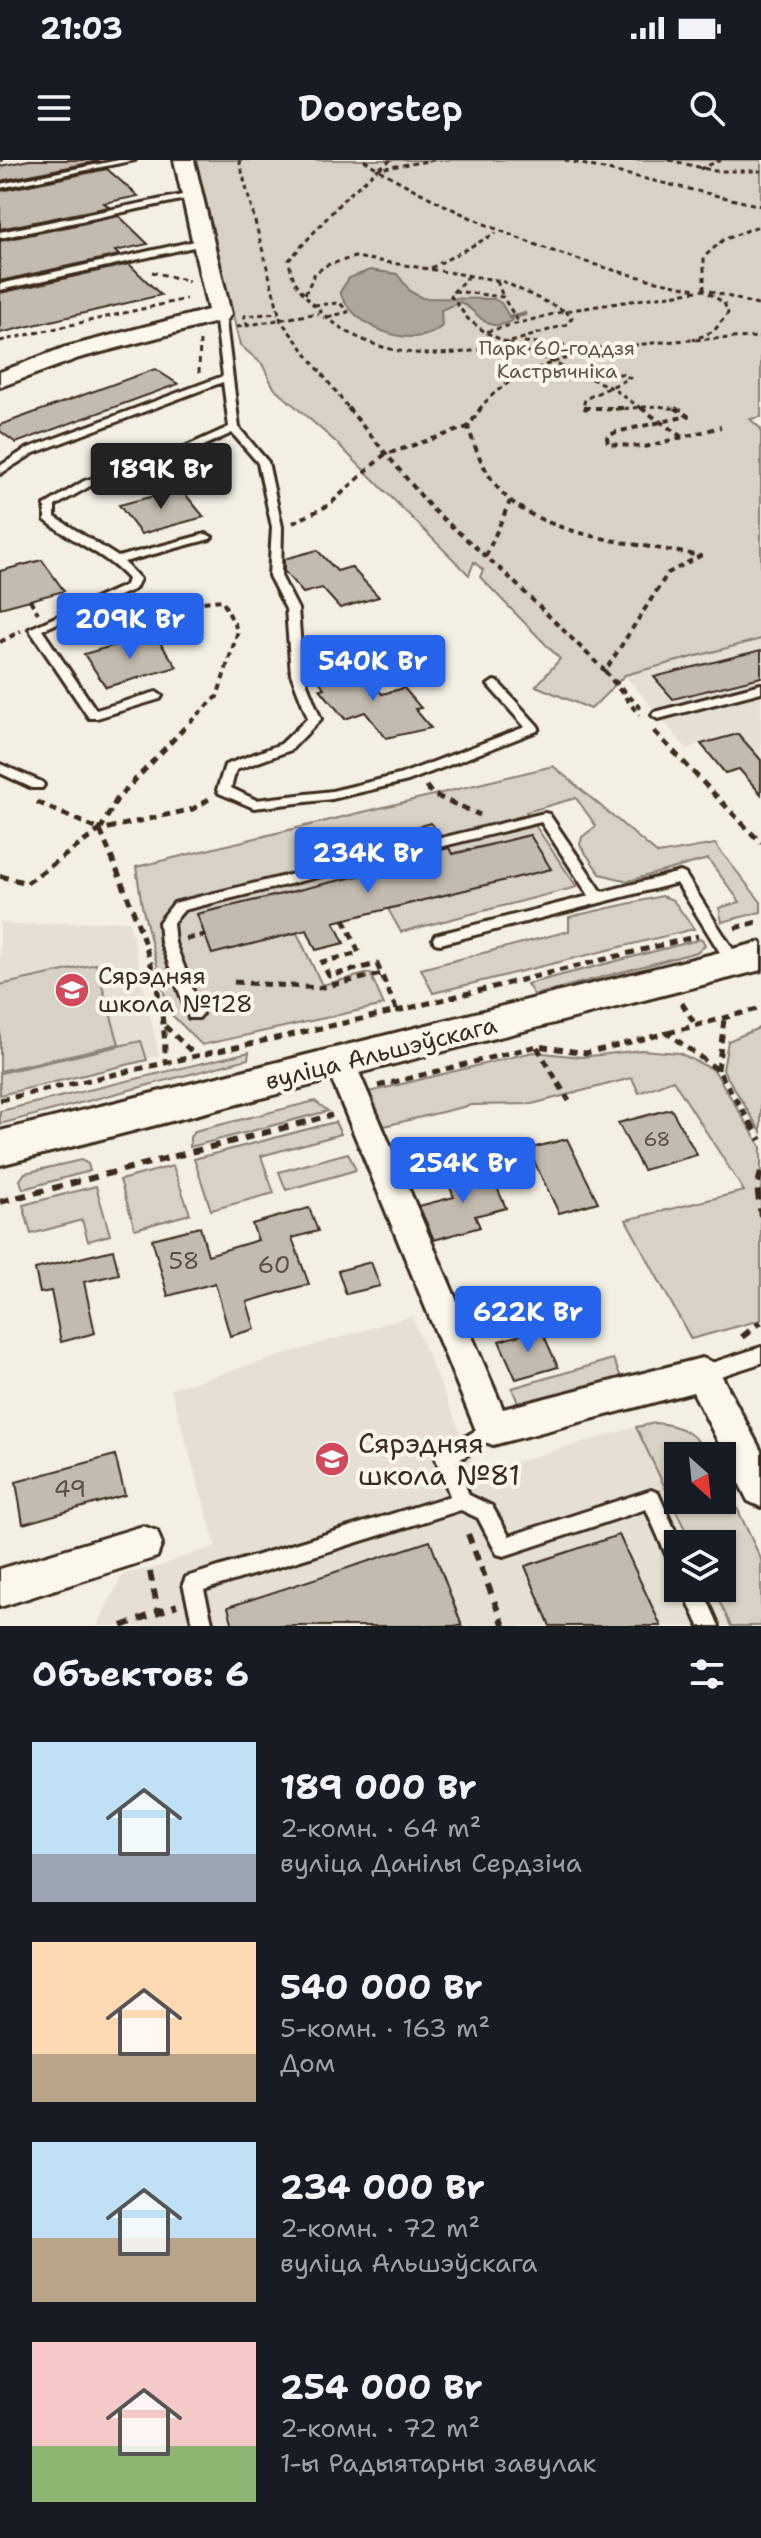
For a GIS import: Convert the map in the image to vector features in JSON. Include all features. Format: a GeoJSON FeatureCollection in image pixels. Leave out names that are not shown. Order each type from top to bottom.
{"type":"FeatureCollection","features":[{"type":"Feature","properties":{"kind":"main road","name":"вуліца Альшэўскага"},"geometry":{"type":"LineString","coordinates":[[0,1148],[340,1063],[737,950]]}},
{"type":"Feature","properties":{"kind":"street"},"geometry":{"type":"LineString","coordinates":[[0,380],[71,353],[220,314],[184,160]]}},
{"type":"Feature","properties":{"kind":"street"},"geometry":{"type":"LineString","coordinates":[[340,1063],[493,1428],[702,1374],[761,1489]]}},
{"type":"Feature","properties":{"kind":"street"},"geometry":{"type":"LineString","coordinates":[[0,1588],[143,1544]]}},
{"type":"Feature","properties":{"kind":"lane"},"geometry":{"type":"LineString","coordinates":[[0,186],[131,160]]}},
{"type":"Feature","properties":{"kind":"lane"},"geometry":{"type":"LineString","coordinates":[[0,235],[192,195]]}},
{"type":"Feature","properties":{"kind":"lane"},"geometry":{"type":"LineString","coordinates":[[0,287],[204,242]]}},
{"type":"Feature","properties":{"kind":"lane"},"geometry":{"type":"LineString","coordinates":[[220,314],[234,428],[263,462],[276,532],[275,576],[292,609],[297,674],[315,719],[286,747],[230,768],[224,790],[254,804],[332,795],[403,778],[533,728],[494,685]]}},
{"type":"Feature","properties":{"kind":"lane"},"geometry":{"type":"LineString","coordinates":[[0,471],[30,451],[228,377]]}},
{"type":"Feature","properties":{"kind":"lane"},"geometry":{"type":"LineString","coordinates":[[156,696],[93,715],[35,629],[131,587],[134,579],[119,560],[100,546],[58,526],[49,518],[50,505],[88,483],[171,457],[234,428]]}},
{"type":"Feature","properties":{"kind":"lane"},"geometry":{"type":"LineString","coordinates":[[119,560],[206,537]]}},
{"type":"Feature","properties":{"kind":"lane"},"geometry":{"type":"LineString","coordinates":[[658,715],[761,688]]}},
{"type":"Feature","properties":{"kind":"lane"},"geometry":{"type":"LineString","coordinates":[[0,768],[33,789]]}},
{"type":"Feature","properties":{"kind":"lane"},"geometry":{"type":"LineString","coordinates":[[194,1014],[168,943],[166,922],[179,906],[544,817],[599,899]]}},
{"type":"Feature","properties":{"kind":"lane"},"geometry":{"type":"LineString","coordinates":[[440,939],[680,877],[737,950]]}},
{"type":"Feature","properties":{"kind":"lane"},"geometry":{"type":"LineString","coordinates":[[702,1374],[761,1355]]}},
{"type":"Feature","properties":{"kind":"lane"},"geometry":{"type":"LineString","coordinates":[[493,1428],[445,1459],[462,1501],[485,1512],[504,1547],[651,1499],[665,1530]]}},
{"type":"Feature","properties":{"kind":"lane"},"geometry":{"type":"LineString","coordinates":[[203,1626],[193,1584],[462,1501]]}},
{"type":"Feature","properties":{"kind":"lane"},"geometry":{"type":"LineString","coordinates":[[698,1602],[709,1626]]}},
{"type":"Feature","properties":{"kind":"path"},"geometry":{"type":"LineString","coordinates":[[239,160],[281,321],[384,455],[432,509],[486,556],[605,671],[638,709],[658,715]]}},
{"type":"Feature","properties":{"kind":"path"},"geometry":{"type":"LineString","coordinates":[[364,160],[424,198],[497,232],[657,283],[704,290],[761,306]]}},
{"type":"Feature","properties":{"kind":"path"},"geometry":{"type":"LineString","coordinates":[[305,294],[315,273],[342,259],[366,257],[469,275],[531,292],[572,317],[568,324],[509,345],[442,354],[398,351],[348,336],[323,318],[290,280],[289,260],[343,200],[391,160]]}},
{"type":"Feature","properties":{"kind":"path"},"geometry":{"type":"LineString","coordinates":[[378,169],[434,160]]}},
{"type":"Feature","properties":{"kind":"path"},"geometry":{"type":"LineString","coordinates":[[565,160],[761,206]]}},
{"type":"Feature","properties":{"kind":"path"},"geometry":{"type":"LineString","coordinates":[[669,160],[697,170],[732,175],[761,171]]}},
{"type":"Feature","properties":{"kind":"path"},"geometry":{"type":"LineString","coordinates":[[697,170],[721,160]]}},
{"type":"Feature","properties":{"kind":"path"},"geometry":{"type":"LineString","coordinates":[[704,290],[704,257],[723,240],[761,225]]}},
{"type":"Feature","properties":{"kind":"path"},"geometry":{"type":"LineString","coordinates":[[428,269],[497,232]]}},
{"type":"Feature","properties":{"kind":"path"},"geometry":{"type":"LineString","coordinates":[[469,275],[450,295],[485,332],[610,387],[682,437]]}},
{"type":"Feature","properties":{"kind":"path"},"geometry":{"type":"LineString","coordinates":[[497,281],[519,323]]}},
{"type":"Feature","properties":{"kind":"path"},"geometry":{"type":"LineString","coordinates":[[485,332],[565,311],[704,290],[724,303],[728,313],[724,322],[705,337],[668,346]]}},
{"type":"Feature","properties":{"kind":"path"},"geometry":{"type":"LineString","coordinates":[[454,291],[503,297]]}},
{"type":"Feature","properties":{"kind":"path"},"geometry":{"type":"LineString","coordinates":[[0,341],[136,309],[198,299]]}},
{"type":"Feature","properties":{"kind":"path"},"geometry":{"type":"LineString","coordinates":[[128,303],[136,309]]}},
{"type":"Feature","properties":{"kind":"path"},"geometry":{"type":"LineString","coordinates":[[313,305],[340,303],[348,312],[323,318]]}},
{"type":"Feature","properties":{"kind":"path"},"geometry":{"type":"LineString","coordinates":[[86,313],[93,319]]}},
{"type":"Feature","properties":{"kind":"path"},"geometry":{"type":"LineString","coordinates":[[248,327],[244,316],[278,313]]}},
{"type":"Feature","properties":{"kind":"path"},"geometry":{"type":"LineString","coordinates":[[281,321],[319,313]]}},
{"type":"Feature","properties":{"kind":"path"},"geometry":{"type":"LineString","coordinates":[[50,321],[57,327]]}},
{"type":"Feature","properties":{"kind":"path"},"geometry":{"type":"LineString","coordinates":[[13,330],[19,336]]}},
{"type":"Feature","properties":{"kind":"path"},"geometry":{"type":"LineString","coordinates":[[200,330],[200,387]]}},
{"type":"Feature","properties":{"kind":"path"},"geometry":{"type":"LineString","coordinates":[[521,342],[618,349],[761,337]]}},
{"type":"Feature","properties":{"kind":"path"},"geometry":{"type":"LineString","coordinates":[[276,532],[329,505],[384,455],[468,427],[495,392],[552,364],[618,349]]}},
{"type":"Feature","properties":{"kind":"path"},"geometry":{"type":"LineString","coordinates":[[584,375],[622,374],[630,378],[585,399],[583,408],[600,412],[639,407],[678,408],[687,413],[685,419],[616,432],[607,440],[616,446],[645,447],[721,427]]}},
{"type":"Feature","properties":{"kind":"path"},"geometry":{"type":"LineString","coordinates":[[468,427],[479,461],[510,501],[557,526],[700,556],[668,573],[605,671]]}},
{"type":"Feature","properties":{"kind":"path"},"geometry":{"type":"LineString","coordinates":[[486,556],[510,501]]}},
{"type":"Feature","properties":{"kind":"path"},"geometry":{"type":"LineString","coordinates":[[100,830],[117,799],[138,775],[217,697],[238,631],[222,600],[154,607],[108,597]]}},
{"type":"Feature","properties":{"kind":"path"},"geometry":{"type":"LineString","coordinates":[[605,671],[624,699],[761,843]]}},
{"type":"Feature","properties":{"kind":"path"},"geometry":{"type":"LineString","coordinates":[[33,789],[36,802],[100,830],[133,911],[165,1026],[165,1061]]}},
{"type":"Feature","properties":{"kind":"path"},"geometry":{"type":"LineString","coordinates":[[0,876],[27,883],[100,830],[193,809],[224,790]]}},
{"type":"Feature","properties":{"kind":"path"},"geometry":{"type":"LineString","coordinates":[[432,794],[491,820]]}},
{"type":"Feature","properties":{"kind":"path"},"geometry":{"type":"LineString","coordinates":[[344,919],[359,953],[322,962],[329,976],[377,964],[397,1011]]}},
{"type":"Feature","properties":{"kind":"path"},"geometry":{"type":"LineString","coordinates":[[0,1100],[397,1011],[737,950],[761,921]]}},
{"type":"Feature","properties":{"kind":"path"},"geometry":{"type":"LineString","coordinates":[[234,982],[318,988],[382,974]]}},
{"type":"Feature","properties":{"kind":"path"},"geometry":{"type":"LineString","coordinates":[[0,1202],[358,1108],[372,1088],[537,1046],[586,1053],[761,1008]]}},
{"type":"Feature","properties":{"kind":"path"},"geometry":{"type":"LineString","coordinates":[[718,1070],[724,1019]]}},
{"type":"Feature","properties":{"kind":"path"},"geometry":{"type":"LineString","coordinates":[[165,1026],[195,1055]]}},
{"type":"Feature","properties":{"kind":"path"},"geometry":{"type":"LineString","coordinates":[[667,1033],[718,1070],[761,1140]]}},
{"type":"Feature","properties":{"kind":"path"},"geometry":{"type":"LineString","coordinates":[[551,1070],[569,1101]]}},
{"type":"Feature","properties":{"kind":"path"},"geometry":{"type":"LineString","coordinates":[[761,1173],[757,1186],[761,1216]]}},
{"type":"Feature","properties":{"kind":"path"},"geometry":{"type":"LineString","coordinates":[[742,1338],[761,1322]]}},
{"type":"Feature","properties":{"kind":"path"},"geometry":{"type":"LineString","coordinates":[[466,1527],[504,1626]]}},
{"type":"Feature","properties":{"kind":"path"},"geometry":{"type":"LineString","coordinates":[[143,1544],[158,1611]]}},
{"type":"Feature","properties":{"kind":"shaded area"},"geometry":{"type":"Polygon","coordinates":[[[370,270],[397,274],[411,292],[422,298],[494,299],[501,303],[512,321],[503,325],[489,324],[460,302],[441,310],[442,326],[430,334],[416,337],[385,332],[357,315],[340,292],[349,278],[370,270]]]}},
{"type":"Feature","properties":{"kind":"shaded area"},"geometry":{"type":"Polygon","coordinates":[[[761,639],[761,794],[739,769],[725,773],[701,744],[686,748],[625,675],[761,639]]]}},
{"type":"Feature","properties":{"kind":"shaded area","name":"Сярэдняя школа №128"},"geometry":{"type":"Polygon","coordinates":[[[0,921],[12,925],[129,921],[159,1056],[0,1090],[0,921]]]}},
{"type":"Feature","properties":{"kind":"shaded area","name":"Сярэдняя школа №81"},"geometry":{"type":"Polygon","coordinates":[[[411,1316],[478,1473],[636,1427],[664,1486],[664,1514],[678,1514],[685,1530],[664,1530],[664,1602],[720,1602],[731,1626],[97,1626],[123,1574],[150,1569],[216,1546],[171,1389],[411,1316]]]}},
{"type":"Feature","properties":{"kind":"green space","name":"Парк 60-годдзя Кастрычніка"},"geometry":{"type":"Polygon","coordinates":[[[196,160],[761,160],[761,417],[750,419],[761,429],[761,639],[625,675],[591,709],[536,686],[560,659],[480,577],[483,570],[474,562],[469,575],[337,443],[274,388],[262,364],[240,345],[196,160]]]}},
{"type":"Feature","properties":{"kind":"green space"},"geometry":{"type":"Polygon","coordinates":[[[553,766],[658,854],[715,844],[761,902],[761,912],[722,922],[719,908],[740,902],[708,859],[628,881],[600,874],[580,845],[582,837],[596,826],[576,798],[526,812],[577,887],[401,932],[388,909],[551,869],[530,835],[197,914],[212,953],[297,933],[322,985],[370,973],[384,1005],[202,1045],[169,1012],[142,906],[136,867],[553,766]]]}},
{"type":"Feature","properties":{"kind":"green space"},"geometry":{"type":"Polygon","coordinates":[[[662,896],[673,900],[694,929],[433,993],[421,969],[569,931],[569,917],[662,896]]]}},
{"type":"Feature","properties":{"kind":"green space"},"geometry":{"type":"Polygon","coordinates":[[[702,939],[705,945],[697,952],[534,995],[527,984],[702,939]]]}},
{"type":"Feature","properties":{"kind":"green space"},"geometry":{"type":"Polygon","coordinates":[[[96,964],[119,1044],[0,1071],[0,985],[96,964]]]}},
{"type":"Feature","properties":{"kind":"green space"},"geometry":{"type":"Polygon","coordinates":[[[761,1027],[761,1132],[723,1070],[728,1041],[761,1027]]]}},
{"type":"Feature","properties":{"kind":"green space"},"geometry":{"type":"Polygon","coordinates":[[[141,1041],[147,1060],[0,1095],[0,1073],[141,1041]]]}},
{"type":"Feature","properties":{"kind":"green space"},"geometry":{"type":"Polygon","coordinates":[[[641,1050],[679,1053],[714,1070],[761,1147],[761,1320],[691,1339],[626,1220],[744,1191],[673,1080],[639,1093],[632,1078],[532,1104],[471,1105],[384,1126],[369,1092],[533,1052],[582,1057],[641,1050]]]}},
{"type":"Feature","properties":{"kind":"green space"},"geometry":{"type":"Polygon","coordinates":[[[249,1052],[248,1059],[0,1124],[0,1111],[249,1052]]]}},
{"type":"Feature","properties":{"kind":"green space"},"geometry":{"type":"Polygon","coordinates":[[[315,1101],[328,1111],[190,1147],[190,1137],[195,1131],[315,1101]]]}},
{"type":"Feature","properties":{"kind":"green space"},"geometry":{"type":"Polygon","coordinates":[[[335,1122],[341,1134],[261,1156],[274,1193],[211,1210],[194,1159],[335,1122]]]}},
{"type":"Feature","properties":{"kind":"green space"},"geometry":{"type":"Polygon","coordinates":[[[348,1153],[356,1170],[286,1190],[279,1172],[348,1153]]]}},
{"type":"Feature","properties":{"kind":"green space"},"geometry":{"type":"Polygon","coordinates":[[[81,1160],[88,1164],[90,1171],[23,1189],[20,1180],[25,1173],[81,1160]]]}},
{"type":"Feature","properties":{"kind":"green space"},"geometry":{"type":"Polygon","coordinates":[[[173,1166],[190,1214],[135,1229],[120,1180],[173,1166]]]}},
{"type":"Feature","properties":{"kind":"green space"},"geometry":{"type":"Polygon","coordinates":[[[96,1186],[110,1235],[88,1241],[82,1220],[31,1234],[23,1205],[96,1186]]]}},
{"type":"Feature","properties":{"kind":"green space"},"geometry":{"type":"Polygon","coordinates":[[[613,1359],[623,1381],[521,1411],[512,1388],[613,1359]]]}},
{"type":"Feature","properties":{"kind":"green space"},"geometry":{"type":"Polygon","coordinates":[[[655,1423],[673,1426],[699,1442],[664,1442],[664,1486],[636,1427],[655,1423]]]}},
{"type":"Feature","properties":{"kind":"green space"},"geometry":{"type":"Polygon","coordinates":[[[736,1506],[761,1559],[761,1626],[731,1626],[720,1602],[736,1602],[736,1530],[685,1530],[678,1514],[736,1514],[736,1506]]]}},
{"type":"Feature","properties":{"kind":"building"},"geometry":{"type":"Polygon","coordinates":[[[29,160],[99,161],[0,181],[0,166],[29,160]]]}},
{"type":"Feature","properties":{"kind":"building"},"geometry":{"type":"Polygon","coordinates":[[[107,169],[138,196],[104,203],[109,207],[0,229],[0,191],[107,169]]]}},
{"type":"Feature","properties":{"kind":"building"},"geometry":{"type":"Polygon","coordinates":[[[119,216],[148,244],[115,251],[119,255],[0,281],[0,241],[119,216]]]}},
{"type":"Feature","properties":{"kind":"building"},"geometry":{"type":"Polygon","coordinates":[[[129,264],[161,295],[0,333],[0,293],[129,264]]]}},
{"type":"Feature","properties":{"kind":"building"},"geometry":{"type":"Polygon","coordinates":[[[155,369],[178,384],[16,443],[0,431],[0,425],[155,369]]]}},
{"type":"Feature","properties":{"kind":"building"},"geometry":{"type":"Polygon","coordinates":[[[181,489],[204,517],[141,534],[119,505],[181,489]]]}},
{"type":"Feature","properties":{"kind":"building"},"geometry":{"type":"Polygon","coordinates":[[[317,550],[337,571],[351,567],[379,597],[340,608],[322,588],[303,593],[284,571],[284,559],[317,550]]]}},
{"type":"Feature","properties":{"kind":"building"},"geometry":{"type":"Polygon","coordinates":[[[42,560],[64,591],[0,608],[0,571],[42,560]]]}},
{"type":"Feature","properties":{"kind":"building"},"geometry":{"type":"Polygon","coordinates":[[[154,634],[177,667],[106,687],[84,654],[154,634]]]}},
{"type":"Feature","properties":{"kind":"building"},"geometry":{"type":"Polygon","coordinates":[[[761,650],[761,677],[673,699],[654,677],[761,650]]]}},
{"type":"Feature","properties":{"kind":"building"},"geometry":{"type":"Polygon","coordinates":[[[359,667],[382,694],[404,688],[421,708],[415,709],[431,728],[386,738],[365,712],[345,719],[320,689],[324,688],[318,679],[359,667]]]}},
{"type":"Feature","properties":{"kind":"building"},"geometry":{"type":"Polygon","coordinates":[[[738,734],[761,760],[761,794],[739,769],[725,773],[701,744],[738,734]]]}},
{"type":"Feature","properties":{"kind":"building"},"geometry":{"type":"Polygon","coordinates":[[[431,823],[440,835],[400,845],[392,833],[431,823]]]}},
{"type":"Feature","properties":{"kind":"building"},"geometry":{"type":"Polygon","coordinates":[[[530,835],[551,869],[334,922],[344,943],[316,950],[307,930],[212,954],[197,914],[413,863],[409,858],[449,848],[453,854],[530,835]]]}},
{"type":"Feature","properties":{"kind":"building"},"geometry":{"type":"Polygon","coordinates":[[[671,1109],[697,1155],[643,1170],[618,1123],[671,1109]]]}},
{"type":"Feature","properties":{"kind":"building"},"geometry":{"type":"Polygon","coordinates":[[[567,1139],[598,1202],[559,1213],[528,1149],[567,1139]]]}},
{"type":"Feature","properties":{"kind":"building"},"geometry":{"type":"Polygon","coordinates":[[[489,1169],[506,1208],[475,1216],[480,1227],[434,1240],[419,1206],[454,1197],[447,1180],[489,1169]]]}},
{"type":"Feature","properties":{"kind":"building"},"geometry":{"type":"Polygon","coordinates":[[[309,1208],[318,1231],[292,1238],[309,1284],[247,1302],[255,1329],[230,1336],[215,1283],[168,1296],[152,1239],[200,1227],[208,1255],[258,1240],[252,1224],[309,1208]]]}},
{"type":"Feature","properties":{"kind":"building"},"geometry":{"type":"Polygon","coordinates":[[[113,1250],[119,1274],[84,1282],[95,1333],[61,1342],[51,1291],[40,1293],[35,1269],[113,1250]]]}},
{"type":"Feature","properties":{"kind":"building"},"geometry":{"type":"Polygon","coordinates":[[[371,1262],[380,1286],[346,1294],[338,1271],[371,1262]]]}},
{"type":"Feature","properties":{"kind":"building"},"geometry":{"type":"Polygon","coordinates":[[[541,1329],[558,1367],[516,1379],[499,1341],[541,1329]]]}},
{"type":"Feature","properties":{"kind":"building"},"geometry":{"type":"Polygon","coordinates":[[[115,1455],[125,1495],[23,1524],[16,1482],[115,1455]]]}},
{"type":"Feature","properties":{"kind":"building"},"geometry":{"type":"Polygon","coordinates":[[[619,1535],[661,1626],[550,1626],[525,1566],[619,1535]]]}},
{"type":"Feature","properties":{"kind":"building"},"geometry":{"type":"Polygon","coordinates":[[[430,1541],[462,1626],[233,1626],[228,1607],[430,1541]]]}},
{"type":"Feature","properties":{"kind":"waterway"},"geometry":{"type":"LineString","coordinates":[[510,317],[524,314]]}},
{"type":"Feature","properties":{"kind":"place","name":"Сярэдняя школа №128"},"geometry":{"type":"Point","coordinates":[72,990]}},
{"type":"Feature","properties":{"kind":"place","name":"Сярэдняя школа №81"},"geometry":{"type":"Point","coordinates":[332,1459]}}]}
